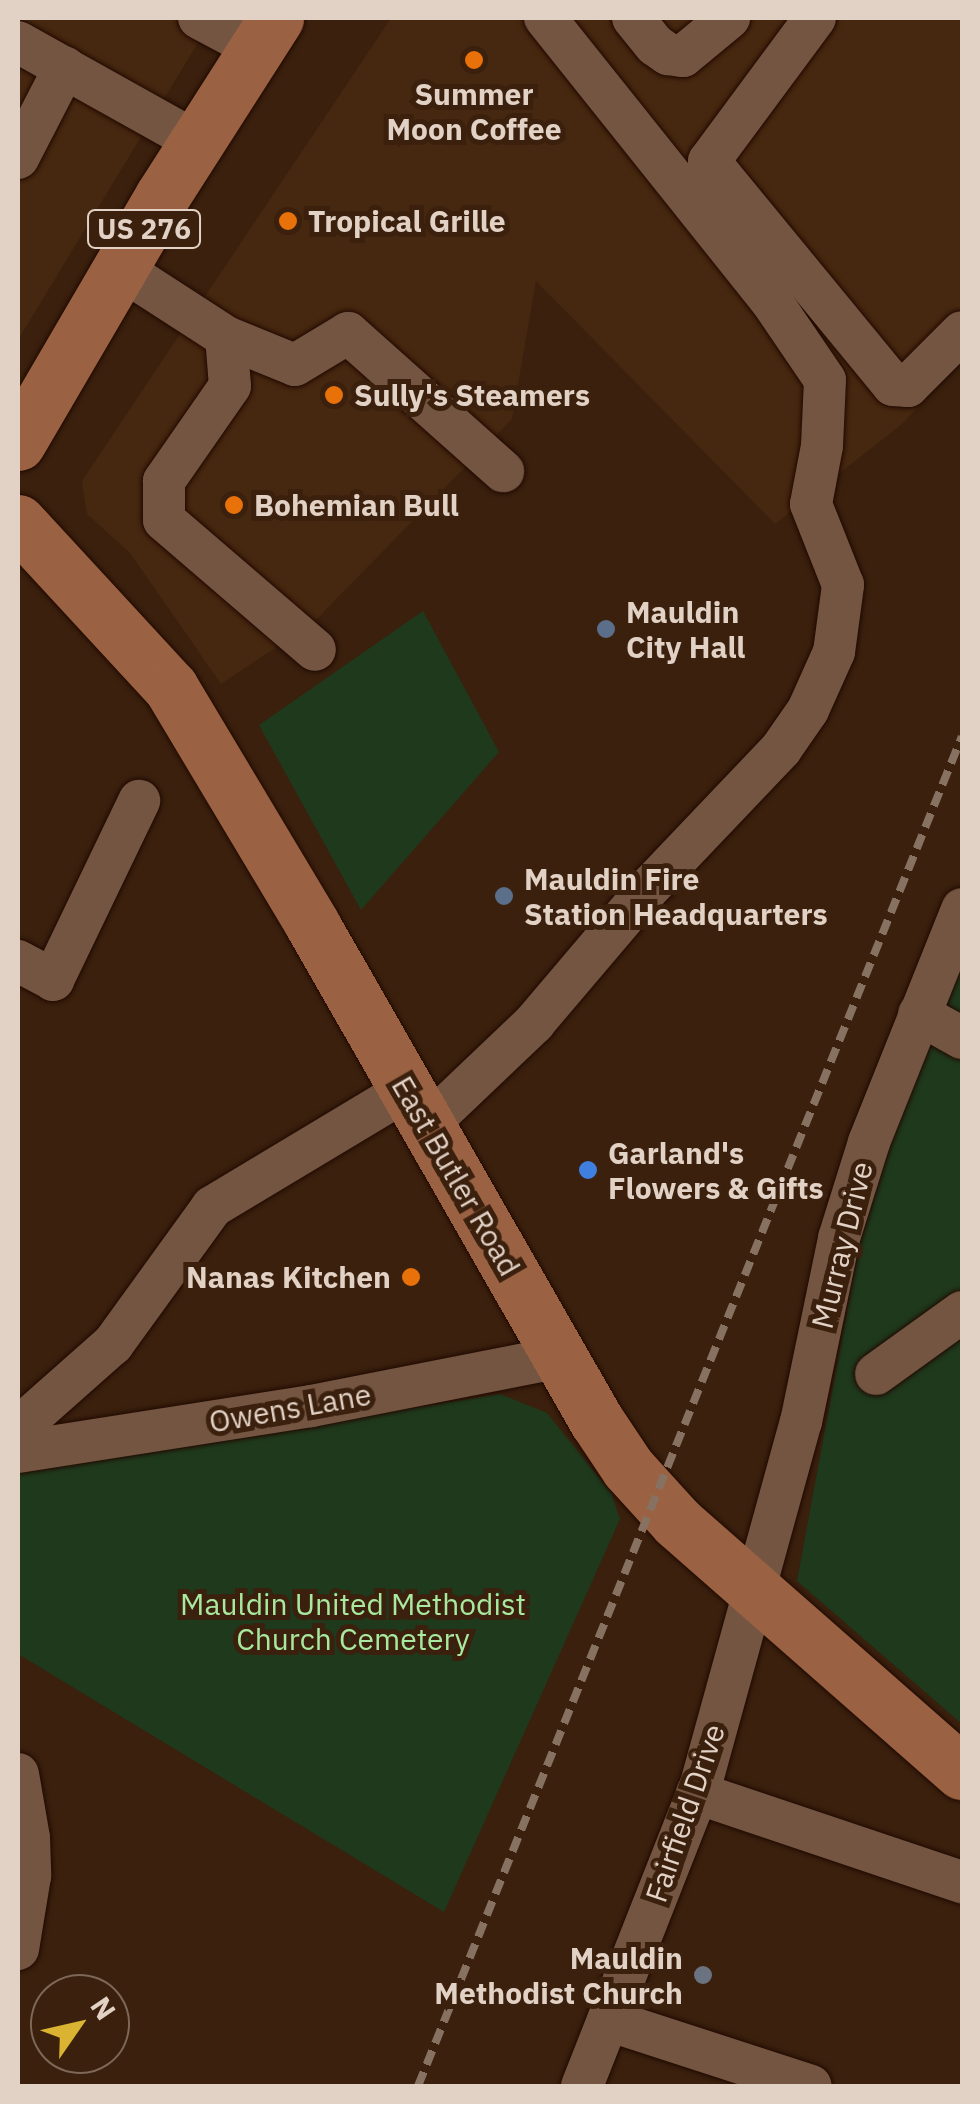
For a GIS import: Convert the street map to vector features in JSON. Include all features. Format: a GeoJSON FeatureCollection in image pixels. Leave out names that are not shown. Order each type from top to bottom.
{"type":"FeatureCollection","features":[{"type":"Feature","properties":{"kind":"main road","name":"US 276"},"geometry":{"type":"LineString","coordinates":[[18,443],[266,33]]}},
{"type":"Feature","properties":{"kind":"main road","name":"East Butler Road"},"geometry":{"type":"LineString","coordinates":[[18,522],[171,688],[596,1420],[653,1499],[962,1772]]}},
{"type":"Feature","properties":{"kind":"street"},"geometry":{"type":"LineString","coordinates":[[199,18],[266,33]]}},
{"type":"Feature","properties":{"kind":"street"},"geometry":{"type":"LineString","coordinates":[[18,1428],[113,1344],[212,1207],[417,1107],[534,1023],[644,892],[781,749],[808,710],[834,652],[844,585],[811,504],[822,446],[825,380],[772,302],[545,18]]}},
{"type":"Feature","properties":{"kind":"street"},"geometry":{"type":"LineString","coordinates":[[633,18],[655,45],[668,54],[683,56],[728,18]]}},
{"type":"Feature","properties":{"kind":"street"},"geometry":{"type":"LineString","coordinates":[[815,18],[709,160],[893,385],[908,386],[962,332]]}},
{"type":"Feature","properties":{"kind":"street"},"geometry":{"type":"LineString","coordinates":[[18,42],[198,142]]}},
{"type":"Feature","properties":{"kind":"street"},"geometry":{"type":"LineString","coordinates":[[18,158],[64,67]]}},
{"type":"Feature","properties":{"kind":"street"},"geometry":{"type":"LineString","coordinates":[[121,269],[226,337],[296,365],[348,334],[503,470]]}},
{"type":"Feature","properties":{"kind":"street"},"geometry":{"type":"LineString","coordinates":[[226,337],[230,386],[164,482],[164,520],[316,650]]}},
{"type":"Feature","properties":{"kind":"street"},"geometry":{"type":"LineString","coordinates":[[18,961],[53,980],[139,800]]}},
{"type":"Feature","properties":{"kind":"street","name":"Murray Drive"},"geometry":{"type":"LineString","coordinates":[[754,1591],[801,1422],[839,1238],[869,1142],[936,1006],[962,909]]}},
{"type":"Feature","properties":{"kind":"street"},"geometry":{"type":"LineString","coordinates":[[936,1006],[962,1038]]}},
{"type":"Feature","properties":{"kind":"street"},"geometry":{"type":"LineString","coordinates":[[876,1374],[962,1312]]}},
{"type":"Feature","properties":{"kind":"street","name":"Owens Lane"},"geometry":{"type":"LineString","coordinates":[[18,1452],[310,1406],[561,1357]]}},
{"type":"Feature","properties":{"kind":"street","name":"Fairfield Drive"},"geometry":{"type":"LineString","coordinates":[[582,2086],[697,1793],[754,1591]]}},
{"type":"Feature","properties":{"kind":"street"},"geometry":{"type":"LineString","coordinates":[[18,1774],[24,1864],[18,1950]]}},
{"type":"Feature","properties":{"kind":"street"},"geometry":{"type":"LineString","coordinates":[[697,1793],[962,1882]]}},
{"type":"Feature","properties":{"kind":"street"},"geometry":{"type":"LineString","coordinates":[[608,2020],[811,2086]]}},
{"type":"Feature","properties":{"kind":"shaded area"},"geometry":{"type":"Polygon","coordinates":[[[18,18],[213,18],[18,340],[18,18]]]}},
{"type":"Feature","properties":{"kind":"shaded area"},"geometry":{"type":"Polygon","coordinates":[[[391,18],[962,18],[962,361],[902,424],[775,524],[536,281],[512,419],[313,623],[221,684],[130,553],[87,514],[82,481],[391,18]]]}},
{"type":"Feature","properties":{"kind":"green space"},"geometry":{"type":"Polygon","coordinates":[[[423,611],[499,752],[361,910],[259,725],[423,611]]]}},
{"type":"Feature","properties":{"kind":"green space"},"geometry":{"type":"Polygon","coordinates":[[[962,966],[962,1724],[797,1581],[869,1192],[962,966]]]}},
{"type":"Feature","properties":{"kind":"green space","name":"Mauldin United Methodist Church Cemetery"},"geometry":{"type":"Polygon","coordinates":[[[500,1394],[547,1413],[611,1493],[620,1519],[444,1912],[18,1654],[18,1470],[500,1394]]]}},
{"type":"Feature","properties":{"kind":"railway"},"geometry":{"type":"LineString","coordinates":[[418,2086],[962,736]]}},
{"type":"Feature","properties":{"kind":"place","name":"Summer Moon Coffee"},"geometry":{"type":"Point","coordinates":[474,60]}},
{"type":"Feature","properties":{"kind":"place","name":"Tropical Grille"},"geometry":{"type":"Point","coordinates":[288,221]}},
{"type":"Feature","properties":{"kind":"place","name":"Sully's Steamers"},"geometry":{"type":"Point","coordinates":[334,395]}},
{"type":"Feature","properties":{"kind":"place","name":"Bohemian Bull"},"geometry":{"type":"Point","coordinates":[234,505]}},
{"type":"Feature","properties":{"kind":"place","name":"Mauldin City Hall"},"geometry":{"type":"Point","coordinates":[606,629]}},
{"type":"Feature","properties":{"kind":"place","name":"Mauldin Fire Station Headquarters"},"geometry":{"type":"Point","coordinates":[504,896]}},
{"type":"Feature","properties":{"kind":"place","name":"Garland's Flowers & Gifts"},"geometry":{"type":"Point","coordinates":[588,1170]}},
{"type":"Feature","properties":{"kind":"place","name":"Nanas Kitchen"},"geometry":{"type":"Point","coordinates":[411,1277]}},
{"type":"Feature","properties":{"kind":"place","name":"Mauldin Methodist Church"},"geometry":{"type":"Point","coordinates":[703,1975]}}]}
